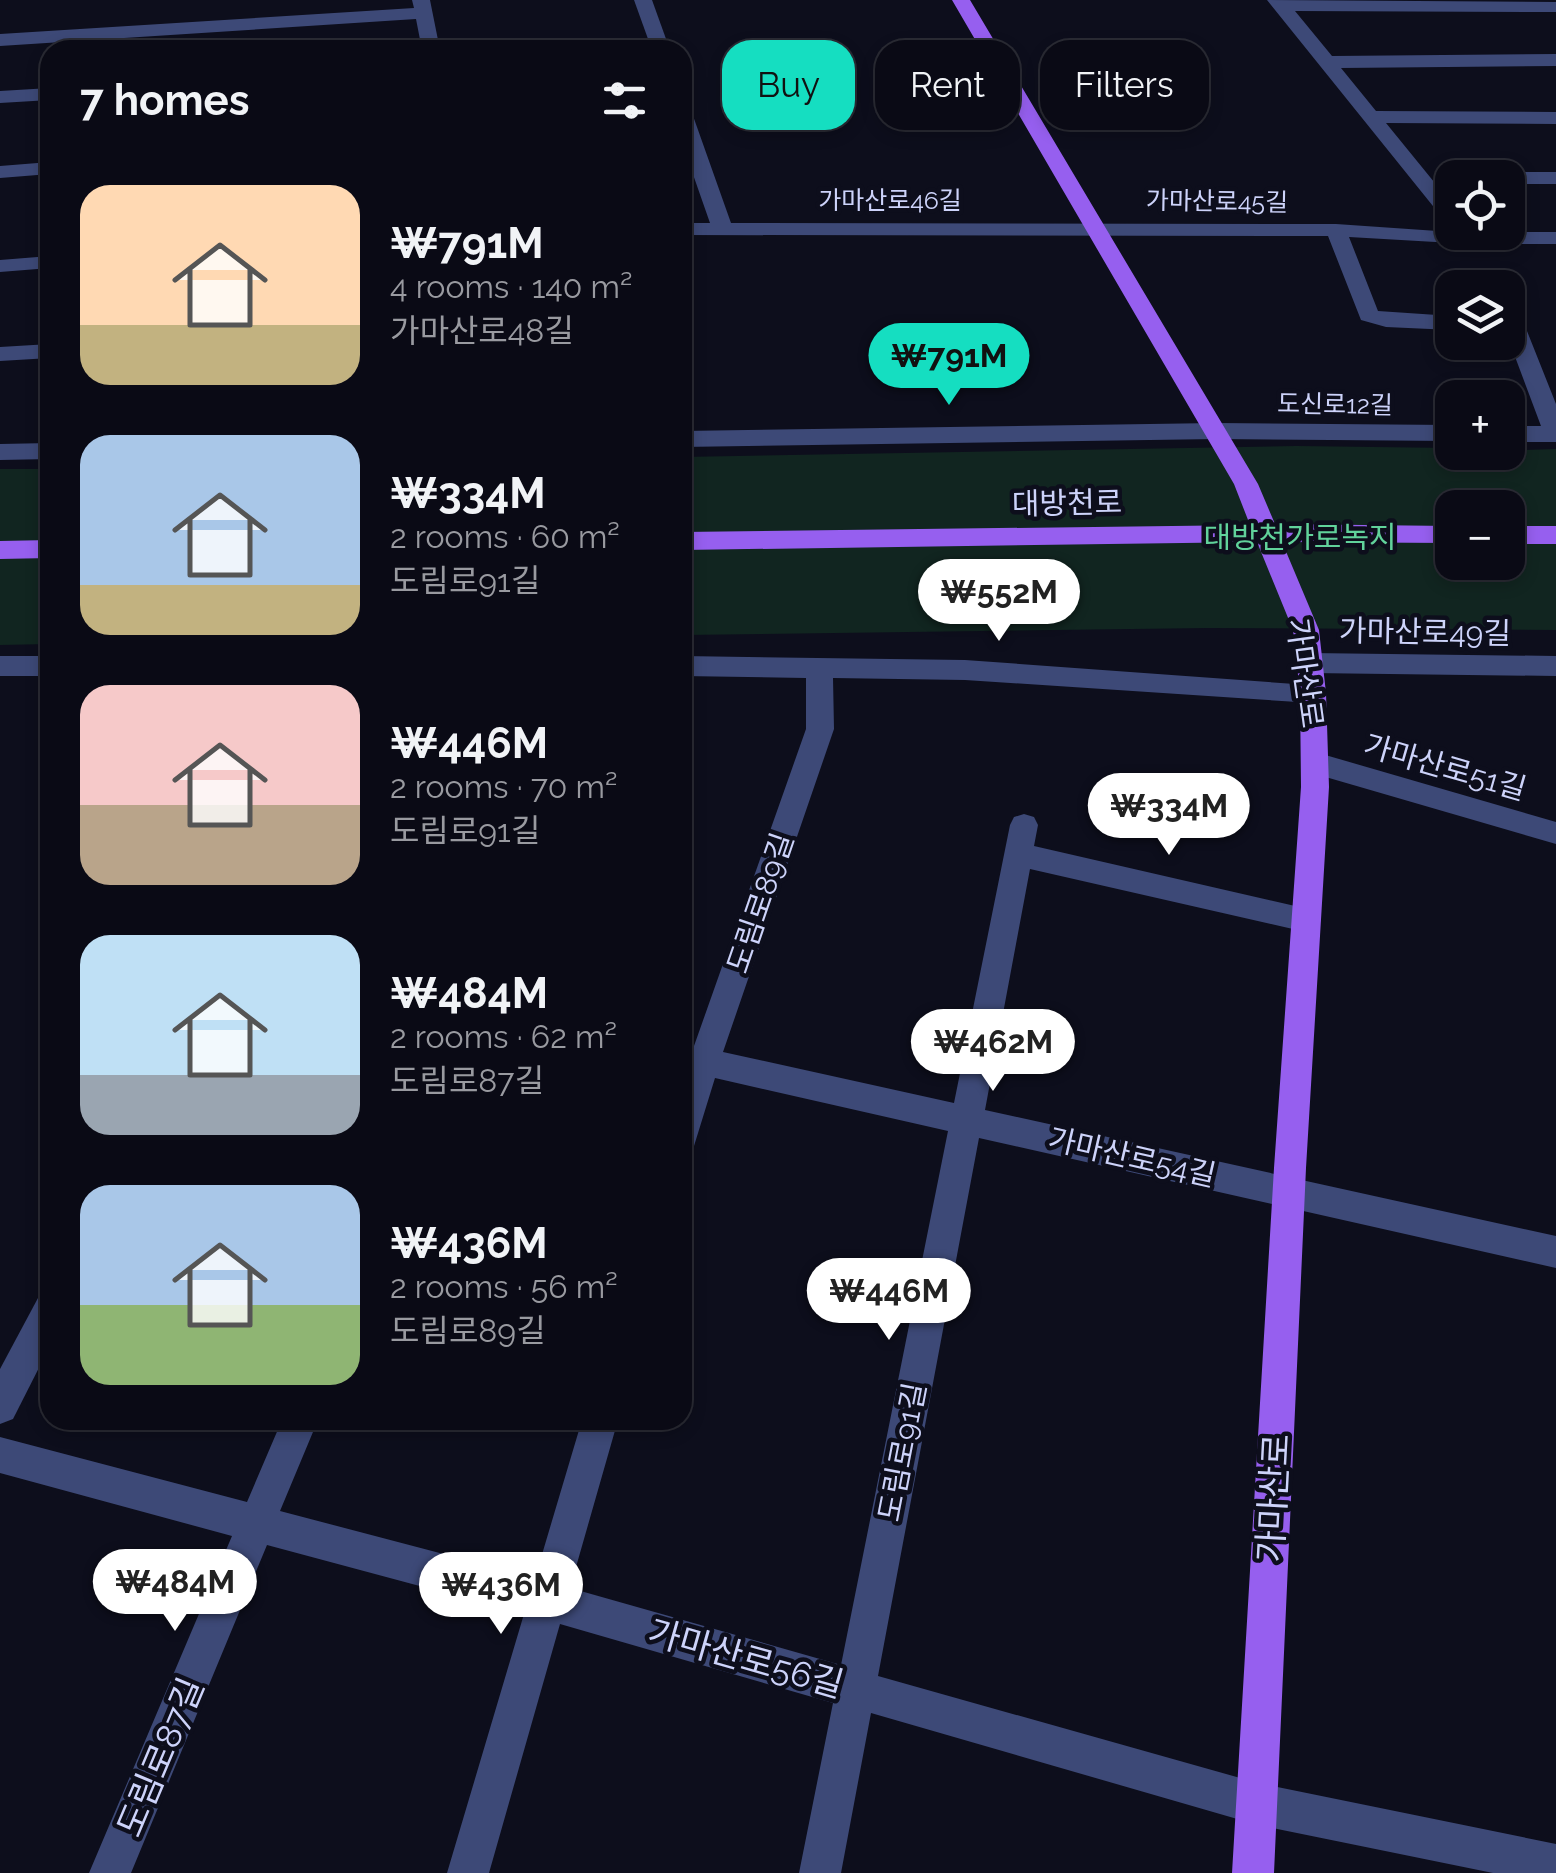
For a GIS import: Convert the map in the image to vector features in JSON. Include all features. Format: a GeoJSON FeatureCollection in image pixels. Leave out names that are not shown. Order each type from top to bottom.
{"type":"FeatureCollection","features":[{"type":"Feature","properties":{"kind":"main road","name":"가마산로"},"geometry":{"type":"LineString","coordinates":[[961,0],[1216,431],[1269,533],[1306,630],[1315,763],[1253,1873]]}},
{"type":"Feature","properties":{"kind":"main road","name":"대방천로"},"geometry":{"type":"LineString","coordinates":[[692,541],[1435,534]]}},
{"type":"Feature","properties":{"kind":"main road"},"geometry":{"type":"LineString","coordinates":[[1525,535],[1556,535]]}},
{"type":"Feature","properties":{"kind":"main road"},"geometry":{"type":"LineString","coordinates":[[0,550],[40,549]]}},
{"type":"Feature","properties":{"kind":"street"},"geometry":{"type":"LineString","coordinates":[[643,0],[657,40]]}},
{"type":"Feature","properties":{"kind":"street"},"geometry":{"type":"LineString","coordinates":[[1279,3],[1556,7]]}},
{"type":"Feature","properties":{"kind":"street"},"geometry":{"type":"LineString","coordinates":[[1279,3],[1435,196]]}},
{"type":"Feature","properties":{"kind":"street"},"geometry":{"type":"LineString","coordinates":[[0,40],[422,6],[429,40]]}},
{"type":"Feature","properties":{"kind":"street"},"geometry":{"type":"LineString","coordinates":[[1326,62],[1556,60]]}},
{"type":"Feature","properties":{"kind":"street"},"geometry":{"type":"LineString","coordinates":[[0,98],[40,95]]}},
{"type":"Feature","properties":{"kind":"street"},"geometry":{"type":"LineString","coordinates":[[1371,117],[1556,118]]}},
{"type":"Feature","properties":{"kind":"street"},"geometry":{"type":"LineString","coordinates":[[692,141],[723,229]]}},
{"type":"Feature","properties":{"kind":"street"},"geometry":{"type":"LineString","coordinates":[[0,172],[40,169]]}},
{"type":"Feature","properties":{"kind":"street"},"geometry":{"type":"LineString","coordinates":[[1420,178],[1435,178]]}},
{"type":"Feature","properties":{"kind":"street"},"geometry":{"type":"LineString","coordinates":[[1525,178],[1556,178]]}},
{"type":"Feature","properties":{"kind":"street","name":"가마산로46길"},"geometry":{"type":"LineString","coordinates":[[692,230],[1096,228]]}},
{"type":"Feature","properties":{"kind":"street","name":"가마산로45길"},"geometry":{"type":"LineString","coordinates":[[1096,228],[1435,234]]}},
{"type":"Feature","properties":{"kind":"street"},"geometry":{"type":"LineString","coordinates":[[1336,230],[1369,315],[1386,320],[1435,322]]}},
{"type":"Feature","properties":{"kind":"street","name":"가마산로45길"},"geometry":{"type":"LineString","coordinates":[[1525,237],[1556,238]]}},
{"type":"Feature","properties":{"kind":"street"},"geometry":{"type":"LineString","coordinates":[[0,266],[40,263]]}},
{"type":"Feature","properties":{"kind":"street"},"geometry":{"type":"LineString","coordinates":[[0,354],[40,352]]}},
{"type":"Feature","properties":{"kind":"street"},"geometry":{"type":"LineString","coordinates":[[1525,354],[1556,434],[1525,434]]}},
{"type":"Feature","properties":{"kind":"street","name":"도신로12길"},"geometry":{"type":"LineString","coordinates":[[692,439],[1216,431],[1435,433]]}},
{"type":"Feature","properties":{"kind":"street"},"geometry":{"type":"LineString","coordinates":[[0,452],[40,450]]}},
{"type":"Feature","properties":{"kind":"street","name":"가마산로49길"},"geometry":{"type":"LineString","coordinates":[[1310,663],[1551,672]]}},
{"type":"Feature","properties":{"kind":"street"},"geometry":{"type":"LineString","coordinates":[[0,666],[40,666]]}},
{"type":"Feature","properties":{"kind":"street"},"geometry":{"type":"LineString","coordinates":[[692,666],[965,670],[1313,693]]}},
{"type":"Feature","properties":{"kind":"street","name":"도림로89길"},"geometry":{"type":"LineString","coordinates":[[693,1060],[820,729],[820,668]]}},
{"type":"Feature","properties":{"kind":"street","name":"가마산로51길"},"geometry":{"type":"LineString","coordinates":[[1315,763],[1556,833]]}},
{"type":"Feature","properties":{"kind":"street","name":"도림로91길"},"geometry":{"type":"LineString","coordinates":[[820,1873],[1021,840],[1306,920]]}},
{"type":"Feature","properties":{"kind":"street","name":"가마산로54길"},"geometry":{"type":"LineString","coordinates":[[693,1060],[1289,1192]]}},
{"type":"Feature","properties":{"kind":"street"},"geometry":{"type":"LineString","coordinates":[[1289,1192],[1556,1252]]}},
{"type":"Feature","properties":{"kind":"street"},"geometry":{"type":"LineString","coordinates":[[0,1406],[40,1329]]}},
{"type":"Feature","properties":{"kind":"street","name":"도림로87길"},"geometry":{"type":"LineString","coordinates":[[110,1873],[296,1430]]}},
{"type":"Feature","properties":{"kind":"street"},"geometry":{"type":"LineString","coordinates":[[468,1873],[597,1430]]}},
{"type":"Feature","properties":{"kind":"street","name":"가마산로56길"},"geometry":{"type":"LineString","coordinates":[[0,1455],[547,1601],[1258,1804]]}},
{"type":"Feature","properties":{"kind":"street"},"geometry":{"type":"LineString","coordinates":[[1258,1804],[1556,1865]]}},
{"type":"Feature","properties":{"kind":"green space","name":"대방천가로녹지"},"geometry":{"type":"Polygon","coordinates":[[[1296,446],[1435,448],[1435,470],[1525,470],[1525,450],[1556,449],[1556,630],[1208,628],[692,635],[692,457],[1296,446]]]}},
{"type":"Feature","properties":{"kind":"green space"},"geometry":{"type":"Polygon","coordinates":[[[0,469],[40,469],[40,644],[0,645],[0,469]]]}}]}
